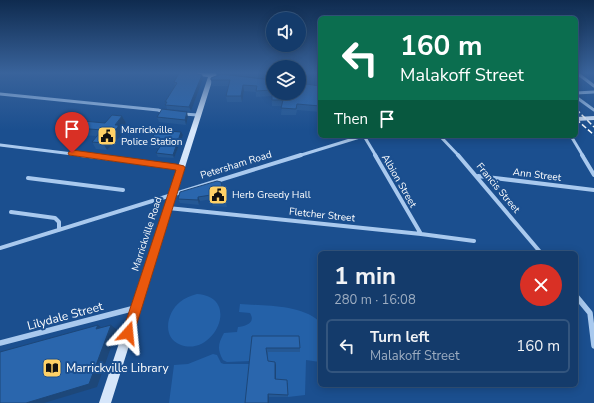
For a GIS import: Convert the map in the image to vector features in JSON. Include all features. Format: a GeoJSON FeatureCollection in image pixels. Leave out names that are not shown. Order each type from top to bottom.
{"type":"FeatureCollection","features":[{"type":"Feature","properties":{"kind":"main road","name":"Marrickville Road"},"geometry":{"type":"LineString","coordinates":[[105,403],[206,92]]}},
{"type":"Feature","properties":{"kind":"main road"},"geometry":{"type":"LineString","coordinates":[[578,119],[594,118]]}},
{"type":"Feature","properties":{"kind":"street"},"geometry":{"type":"LineString","coordinates":[[578,93],[594,92]]}},
{"type":"Feature","properties":{"kind":"street"},"geometry":{"type":"LineString","coordinates":[[0,94],[169,112]]}},
{"type":"Feature","properties":{"kind":"street"},"geometry":{"type":"LineString","coordinates":[[578,99],[594,110]]}},
{"type":"Feature","properties":{"kind":"street"},"geometry":{"type":"LineString","coordinates":[[177,113],[198,115]]}},
{"type":"Feature","properties":{"kind":"street","name":"Petersham Road"},"geometry":{"type":"LineString","coordinates":[[0,248],[356,138]]}},
{"type":"Feature","properties":{"kind":"street","name":"Albion Street"},"geometry":{"type":"LineString","coordinates":[[364,138],[420,234]]}},
{"type":"Feature","properties":{"kind":"street","name":"Francis Street"},"geometry":{"type":"LineString","coordinates":[[442,138],[478,176],[539,251]]}},
{"type":"Feature","properties":{"kind":"street"},"geometry":{"type":"LineString","coordinates":[[572,138],[594,175]]}},
{"type":"Feature","properties":{"kind":"street"},"geometry":{"type":"LineString","coordinates":[[0,145],[176,166],[181,168]]}},
{"type":"Feature","properties":{"kind":"street","name":"Ann Street"},"geometry":{"type":"LineString","coordinates":[[478,176],[594,190]]}},
{"type":"Feature","properties":{"kind":"street"},"geometry":{"type":"LineString","coordinates":[[28,178],[123,190]]}},
{"type":"Feature","properties":{"kind":"street","name":"Fletcher Street"},"geometry":{"type":"LineString","coordinates":[[168,208],[474,241]]}},
{"type":"Feature","properties":{"kind":"street"},"geometry":{"type":"LineString","coordinates":[[11,212],[55,218],[58,222],[59,230]]}},
{"type":"Feature","properties":{"kind":"street"},"geometry":{"type":"LineString","coordinates":[[578,298],[590,313],[594,346]]}},
{"type":"Feature","properties":{"kind":"street","name":"Lilydale Street"},"geometry":{"type":"LineString","coordinates":[[0,343],[136,308]]}},
{"type":"Feature","properties":{"kind":"shaded area"},"geometry":{"type":"Polygon","coordinates":[[[197,294],[211,298],[218,305],[220,315],[218,325],[212,335],[204,343],[193,346],[181,345],[175,342],[168,331],[169,318],[175,306],[188,297],[197,294]]]}},
{"type":"Feature","properties":{"kind":"shaded area"},"geometry":{"type":"Polygon","coordinates":[[[240,304],[281,307],[302,311],[318,320],[318,362],[306,360],[305,395],[288,397],[288,383],[276,383],[269,365],[253,340],[251,361],[227,362],[223,360],[219,346],[220,340],[224,333],[237,332],[238,327],[247,325],[252,319],[250,313],[239,312],[240,304]]]}},
{"type":"Feature","properties":{"kind":"shaded area"},"geometry":{"type":"Polygon","coordinates":[[[213,354],[217,355],[221,363],[224,364],[251,364],[247,403],[169,403],[174,365],[188,364],[213,354]]]}},
{"type":"Feature","properties":{"kind":"building"},"geometry":{"type":"Polygon","coordinates":[[[171,92],[195,92],[189,107],[165,105],[167,102],[165,102],[171,92]]]}},
{"type":"Feature","properties":{"kind":"building"},"geometry":{"type":"Polygon","coordinates":[[[227,92],[242,92],[241,96],[226,96],[227,92]]]}},
{"type":"Feature","properties":{"kind":"building"},"geometry":{"type":"Polygon","coordinates":[[[306,92],[318,92],[318,106],[297,104],[296,109],[281,108],[283,100],[306,100],[306,92]]]}},
{"type":"Feature","properties":{"kind":"building"},"geometry":{"type":"Polygon","coordinates":[[[162,109],[187,112],[185,120],[157,117],[162,109]]]}},
{"type":"Feature","properties":{"kind":"building"},"geometry":{"type":"Polygon","coordinates":[[[112,115],[122,116],[115,125],[118,125],[118,127],[103,143],[92,142],[102,130],[77,128],[83,121],[105,123],[112,115]]]}},
{"type":"Feature","properties":{"kind":"building"},"geometry":{"type":"Polygon","coordinates":[[[157,130],[181,132],[173,155],[156,153],[161,145],[148,144],[157,130]]]}},
{"type":"Feature","properties":{"kind":"building"},"geometry":{"type":"Polygon","coordinates":[[[217,181],[221,182],[225,203],[212,201],[211,195],[198,197],[198,200],[178,199],[180,192],[217,181]]]}},
{"type":"Feature","properties":{"kind":"building","name":"Marrickville Library"},"geometry":{"type":"Polygon","coordinates":[[[98,325],[96,329],[111,325],[89,384],[26,403],[0,403],[0,352],[98,325]]]}},
{"type":"Feature","properties":{"kind":"building"},"geometry":{"type":"Polygon","coordinates":[[[252,336],[299,336],[300,348],[266,348],[268,361],[275,362],[275,379],[287,380],[288,395],[268,394],[268,403],[245,403],[252,336]]]}},
{"type":"Feature","properties":{"kind":"railway"},"geometry":{"type":"LineString","coordinates":[[578,111],[594,127]]}},
{"type":"Feature","properties":{"kind":"railway"},"geometry":{"type":"LineString","coordinates":[[578,121],[594,135]]}},
{"type":"Feature","properties":{"kind":"place","name":"Marrickville Police Station"},"geometry":{"type":"Point","coordinates":[107,136]}},
{"type":"Feature","properties":{"kind":"place","name":"Herb Greedy Hall"},"geometry":{"type":"Point","coordinates":[218,195]}},
{"type":"Feature","properties":{"kind":"place","name":"Marrickville Library"},"geometry":{"type":"Point","coordinates":[52,368]}},
{"type":"Feature","properties":{"kind":"route"},"geometry":{"type":"LineString","coordinates":[[72,153],[135,161],[140,163],[176,166],[181,168],[128,333]]}}]}
